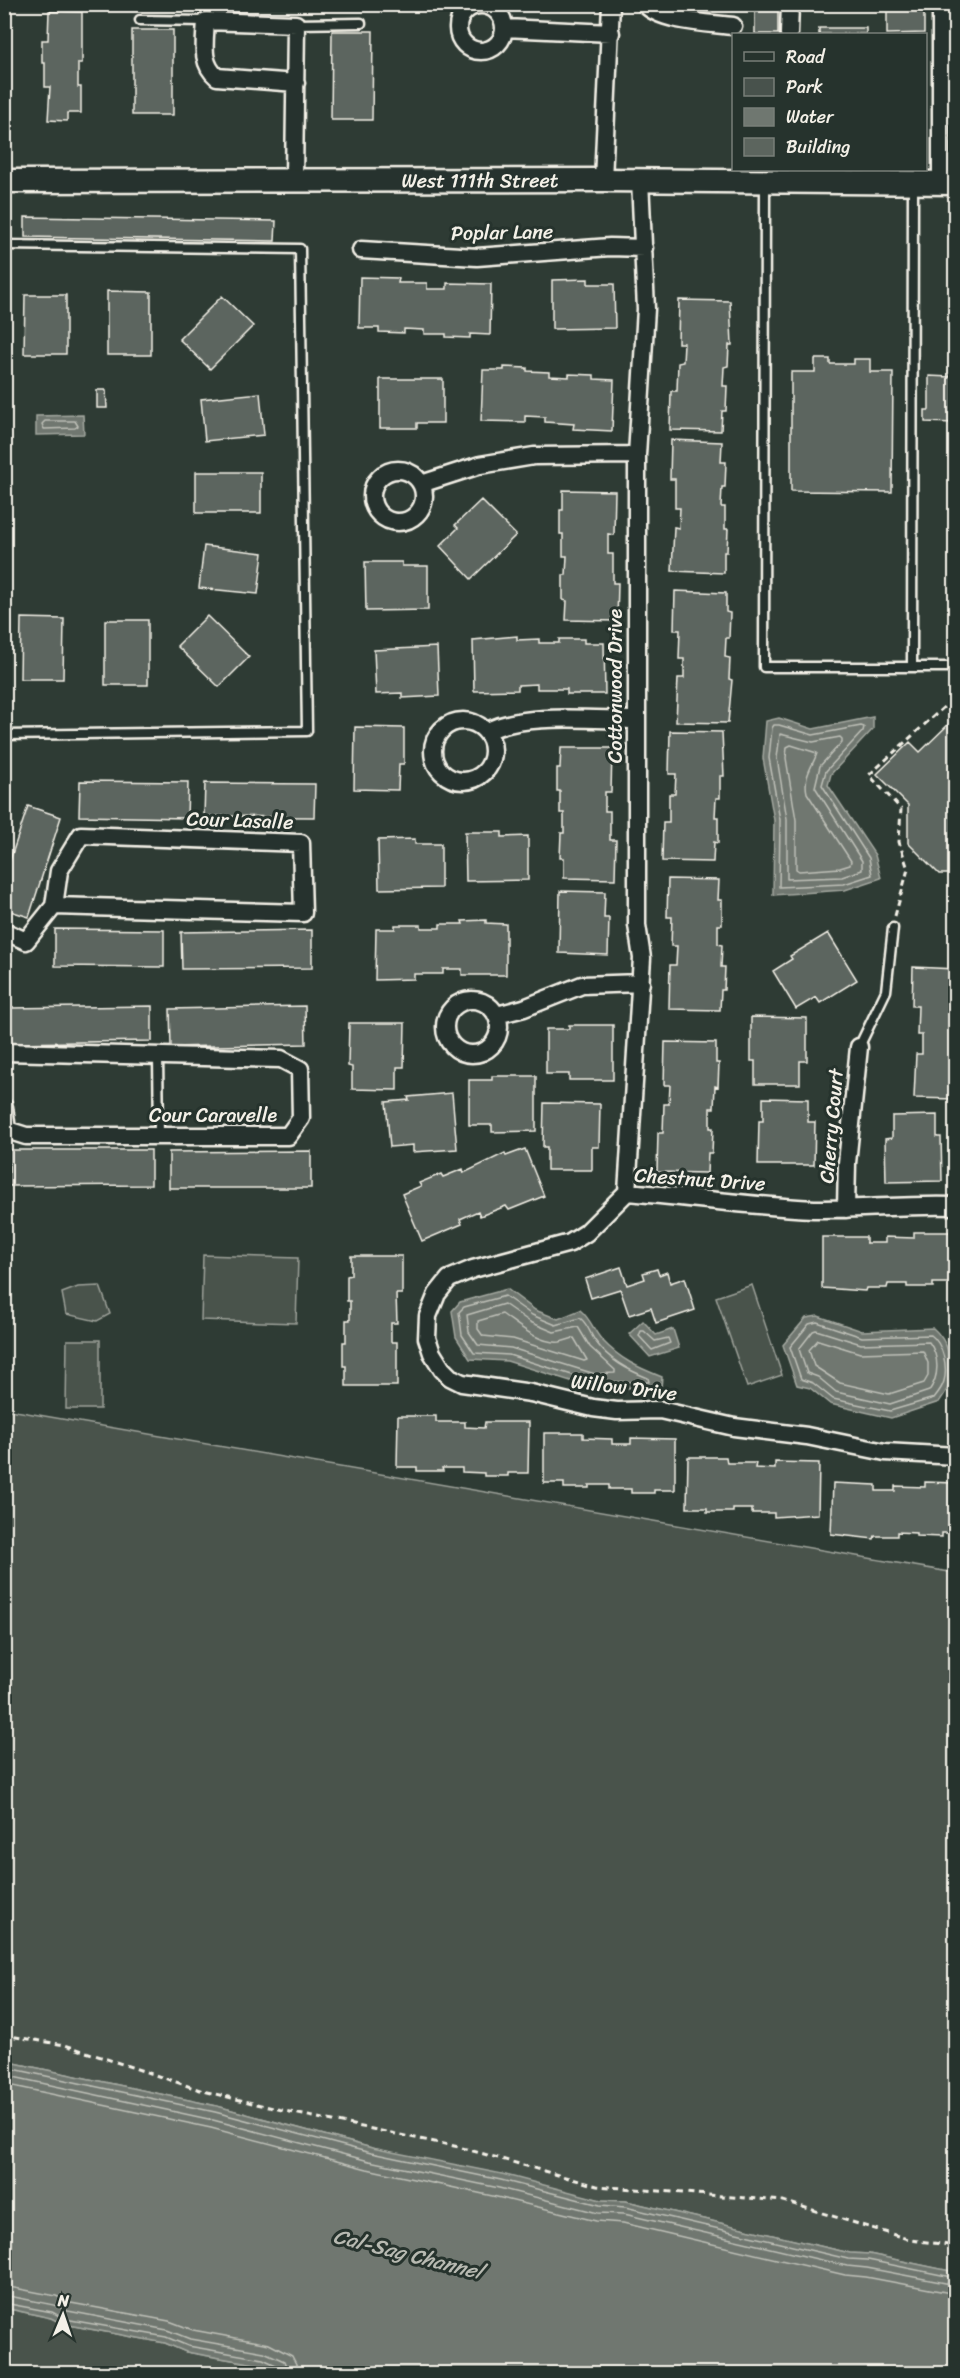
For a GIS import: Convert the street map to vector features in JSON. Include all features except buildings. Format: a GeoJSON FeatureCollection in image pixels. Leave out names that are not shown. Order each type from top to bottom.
{"type":"FeatureCollection","features":[{"type":"Feature","properties":{"kind":"main road","name":"West 111th Street"},"geometry":{"type":"LineString","coordinates":[[4,181],[640,180],[767,175],[948,182]]}},
{"type":"Feature","properties":{"kind":"street"},"geometry":{"type":"LineString","coordinates":[[603,180],[611,4]]}},
{"type":"Feature","properties":{"kind":"street"},"geometry":{"type":"LineString","coordinates":[[789,33],[790,4]]}},
{"type":"Feature","properties":{"kind":"street"},"geometry":{"type":"LineString","coordinates":[[941,4],[948,182]]}},
{"type":"Feature","properties":{"kind":"street"},"geometry":{"type":"LineString","coordinates":[[479,5],[494,8],[504,21],[504,36],[494,48],[488,51],[472,50],[461,40],[458,33],[464,8],[479,5]]}},
{"type":"Feature","properties":{"kind":"street"},"geometry":{"type":"LineString","coordinates":[[645,5],[650,10],[668,17],[733,26]]}},
{"type":"Feature","properties":{"kind":"street"},"geometry":{"type":"LineString","coordinates":[[294,180],[296,83],[296,24],[206,21],[204,54],[208,69],[217,77],[296,83]]}},
{"type":"Feature","properties":{"kind":"street"},"geometry":{"type":"LineString","coordinates":[[505,28],[610,33]]}},
{"type":"Feature","properties":{"kind":"street","name":"Cottonwood Drive"},"geometry":{"type":"LineString","coordinates":[[627,1192],[642,958],[637,925],[637,455],[646,309],[640,180]]}},
{"type":"Feature","properties":{"kind":"street","name":"Poplar Lane"},"geometry":{"type":"LineString","coordinates":[[361,250],[477,257],[610,247],[644,248]]}},
{"type":"Feature","properties":{"kind":"street"},"geometry":{"type":"LineString","coordinates":[[421,484],[480,465],[534,456],[637,455]]}},
{"type":"Feature","properties":{"kind":"street"},"geometry":{"type":"LineString","coordinates":[[486,732],[496,727],[536,720],[636,720]]}},
{"type":"Feature","properties":{"kind":"street","name":"Cour Lasalle"},"geometry":{"type":"LineString","coordinates":[[81,835],[302,843],[303,912],[54,906],[59,871],[81,835]]}},
{"type":"Feature","properties":{"kind":"street"},"geometry":{"type":"LineString","coordinates":[[4,931],[26,941],[54,906]]}},
{"type":"Feature","properties":{"kind":"street"},"geometry":{"type":"LineString","coordinates":[[497,1016],[582,985],[641,983]]}},
{"type":"Feature","properties":{"kind":"street","name":"Cherry Court"},"geometry":{"type":"LineString","coordinates":[[846,1209],[847,1163],[859,1047]]}},
{"type":"Feature","properties":{"kind":"street","name":"Cour Caravelle"},"geometry":{"type":"LineString","coordinates":[[4,1052],[281,1059],[300,1069],[301,1118],[288,1136],[26,1136],[7,1130],[4,1107]]}},
{"type":"Feature","properties":{"kind":"street","name":"Chestnut Drive"},"geometry":{"type":"LineString","coordinates":[[437,1294],[449,1279],[473,1269],[570,1243],[586,1233],[627,1192],[752,1204],[846,1209],[889,1208],[910,1204],[956,1206]]}},
{"type":"Feature","properties":{"kind":"street","name":"Willow Drive"},"geometry":{"type":"LineString","coordinates":[[437,1294],[429,1316],[428,1338],[432,1353],[442,1369],[450,1377],[462,1383],[531,1393],[593,1408],[617,1411],[660,1410],[734,1427],[807,1436],[885,1452],[956,1456]]}},
{"type":"Feature","properties":{"kind":"lane"},"geometry":{"type":"LineString","coordinates":[[140,20],[206,21]]}},
{"type":"Feature","properties":{"kind":"lane"},"geometry":{"type":"LineString","coordinates":[[296,24],[361,23]]}},
{"type":"Feature","properties":{"kind":"lane"},"geometry":{"type":"LineString","coordinates":[[767,175],[764,667],[956,667]]}},
{"type":"Feature","properties":{"kind":"lane"},"geometry":{"type":"LineString","coordinates":[[912,667],[914,182]]}},
{"type":"Feature","properties":{"kind":"lane"},"geometry":{"type":"LineString","coordinates":[[4,245],[300,249],[307,731],[4,735]]}},
{"type":"Feature","properties":{"kind":"lane"},"geometry":{"type":"LineString","coordinates":[[859,1047],[886,991],[893,928]]}},
{"type":"Feature","properties":{"kind":"lane"},"geometry":{"type":"LineString","coordinates":[[158,1056],[159,1136]]}},
{"type":"Feature","properties":{"kind":"path"},"geometry":{"type":"LineString","coordinates":[[893,928],[908,869],[899,842],[902,809],[869,776],[956,696]]}},
{"type":"Feature","properties":{"kind":"path"},"geometry":{"type":"LineString","coordinates":[[4,2035],[65,2045],[203,2091],[294,2113],[459,2147],[597,2186],[783,2201],[911,2240],[956,2246]]}},
{"type":"Feature","properties":{"kind":"shaded area"},"geometry":{"type":"Polygon","coordinates":[[[941,5],[955,5],[955,158],[941,158],[941,5]]]}},
{"type":"Feature","properties":{"kind":"green space"},"geometry":{"type":"Polygon","coordinates":[[[203,1255],[298,1258],[296,1323],[201,1320],[203,1255]]]}},
{"type":"Feature","properties":{"kind":"green space"},"geometry":{"type":"Polygon","coordinates":[[[752,1285],[782,1375],[747,1387],[716,1297],[752,1285]]]}},
{"type":"Feature","properties":{"kind":"green space"},"geometry":{"type":"Polygon","coordinates":[[[100,1286],[110,1314],[97,1321],[66,1314],[62,1293],[78,1287],[100,1286]]]}},
{"type":"Feature","properties":{"kind":"green space"},"geometry":{"type":"Polygon","coordinates":[[[67,1340],[100,1340],[100,1409],[66,1409],[67,1340]]]}},
{"type":"Feature","properties":{"kind":"green space"},"geometry":{"type":"Polygon","coordinates":[[[4,1409],[955,1573],[955,2272],[869,2254],[850,2253],[626,2201],[601,2200],[372,2148],[217,2106],[5,2061],[4,1409]]]}},
{"type":"Feature","properties":{"kind":"green space"},"geometry":{"type":"Polygon","coordinates":[[[4,2308],[51,2318],[63,2324],[165,2343],[186,2352],[261,2365],[282,2373],[5,2373],[4,2308]]]}},
{"type":"Feature","properties":{"kind":"water"},"geometry":{"type":"Polygon","coordinates":[[[83,415],[84,434],[36,435],[36,416],[83,415]]]}},
{"type":"Feature","properties":{"kind":"water"},"geometry":{"type":"Polygon","coordinates":[[[873,717],[873,729],[831,774],[828,785],[875,855],[881,878],[845,890],[773,895],[774,820],[763,758],[766,721],[779,718],[813,729],[873,717]]]}},
{"type":"Feature","properties":{"kind":"water"},"geometry":{"type":"Polygon","coordinates":[[[507,1289],[535,1310],[558,1319],[580,1310],[602,1340],[616,1353],[637,1366],[662,1377],[661,1388],[593,1388],[507,1361],[470,1359],[456,1337],[452,1311],[460,1302],[507,1289]]]}},
{"type":"Feature","properties":{"kind":"water"},"geometry":{"type":"Polygon","coordinates":[[[818,1316],[862,1331],[933,1328],[946,1345],[952,1367],[951,1381],[939,1402],[891,1418],[830,1404],[810,1388],[797,1385],[783,1345],[806,1318],[818,1316]]]}},
{"type":"Feature","properties":{"kind":"water"},"geometry":{"type":"Polygon","coordinates":[[[643,1321],[656,1335],[673,1329],[679,1348],[650,1357],[629,1334],[643,1321]]]}},
{"type":"Feature","properties":{"kind":"water","name":"Cal-Sag Channel"},"geometry":{"type":"Polygon","coordinates":[[[5,2061],[217,2106],[372,2148],[502,2174],[601,2200],[626,2201],[850,2253],[869,2254],[955,2272],[955,2373],[282,2373],[261,2365],[186,2352],[165,2343],[63,2324],[51,2318],[5,2308],[5,2061]]]}}]}
